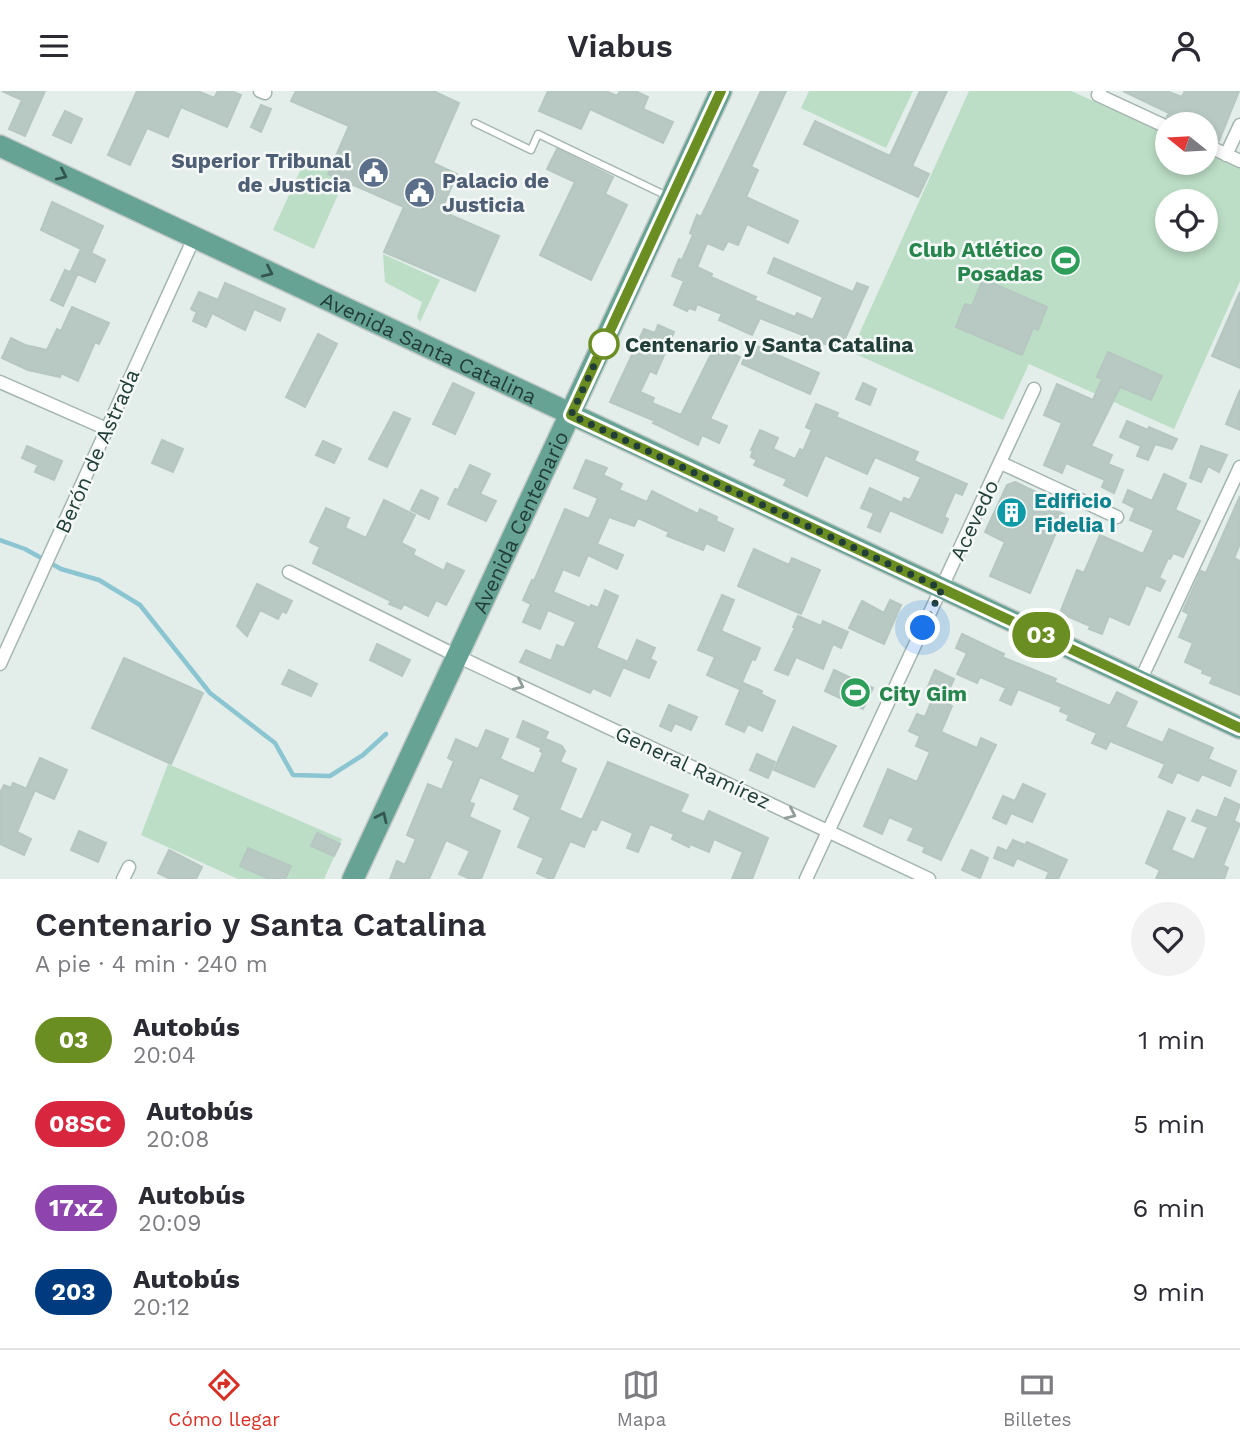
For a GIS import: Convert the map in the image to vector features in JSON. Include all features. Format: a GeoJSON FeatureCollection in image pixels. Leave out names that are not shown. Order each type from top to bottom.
{"type":"FeatureCollection","features":[{"type":"Feature","properties":{"kind":"main road","name":"Avenida Centenario"},"geometry":{"type":"LineString","coordinates":[[353,879],[721,91]]}},
{"type":"Feature","properties":{"kind":"main road","name":"Avenida Santa Catalina"},"geometry":{"type":"LineString","coordinates":[[0,146],[1240,728]]}},
{"type":"Feature","properties":{"kind":"street"},"geometry":{"type":"LineString","coordinates":[[1099,93],[1155,121]]}},
{"type":"Feature","properties":{"kind":"street"},"geometry":{"type":"LineString","coordinates":[[1226,155],[1240,125]]}},
{"type":"Feature","properties":{"kind":"street"},"geometry":{"type":"LineString","coordinates":[[1218,151],[1240,161]]}},
{"type":"Feature","properties":{"kind":"street","name":"Berón de Astrada"},"geometry":{"type":"LineString","coordinates":[[0,664],[194,238]]}},
{"type":"Feature","properties":{"kind":"street"},"geometry":{"type":"LineString","coordinates":[[0,382],[107,429]]}},
{"type":"Feature","properties":{"kind":"street","name":"Acevedo"},"geometry":{"type":"LineString","coordinates":[[806,879],[1002,463],[1034,389]]}},
{"type":"Feature","properties":{"kind":"street"},"geometry":{"type":"LineString","coordinates":[[1002,463],[1117,517]]}},
{"type":"Feature","properties":{"kind":"street"},"geometry":{"type":"LineString","coordinates":[[1140,681],[1240,467]]}},
{"type":"Feature","properties":{"kind":"street","name":"General Ramírez"},"geometry":{"type":"LineString","coordinates":[[289,572],[457,656],[929,879]]}},
{"type":"Feature","properties":{"kind":"lane"},"geometry":{"type":"LineString","coordinates":[[475,123],[531,150],[538,134],[672,198]]}},
{"type":"Feature","properties":{"kind":"green space"},"geometry":{"type":"Polygon","coordinates":[[[809,91],[913,91],[886,148],[801,108],[809,91]]]}},
{"type":"Feature","properties":{"kind":"green space","name":"Club Atlético Posadas"},"geometry":{"type":"Polygon","coordinates":[[[969,91],[1071,91],[1155,129],[1155,175],[1218,175],[1218,157],[1240,167],[1240,281],[1174,429],[1029,364],[1003,420],[851,352],[969,91]]]}},
{"type":"Feature","properties":{"kind":"green space"},"geometry":{"type":"Polygon","coordinates":[[[306,158],[331,169],[329,174],[344,181],[314,249],[273,230],[306,158]]]}},
{"type":"Feature","properties":{"kind":"green space"},"geometry":{"type":"Polygon","coordinates":[[[383,254],[440,280],[420,322],[417,317],[422,302],[385,282],[383,254]]]}},
{"type":"Feature","properties":{"kind":"green space"},"geometry":{"type":"Polygon","coordinates":[[[168,764],[342,839],[324,879],[238,879],[141,835],[168,764]]]}},
{"type":"Feature","properties":{"kind":"building"},"geometry":{"type":"Polygon","coordinates":[[[2,91],[45,91],[25,136],[9,129],[22,100],[2,91]]]}},
{"type":"Feature","properties":{"kind":"building"},"geometry":{"type":"Polygon","coordinates":[[[137,91],[198,91],[214,98],[218,91],[231,91],[241,95],[227,127],[181,107],[168,137],[147,128],[130,165],[108,155],[137,91]]]}},
{"type":"Feature","properties":{"kind":"building"},"geometry":{"type":"Polygon","coordinates":[[[296,91],[433,91],[459,103],[433,163],[457,174],[441,211],[499,236],[475,291],[384,252],[404,207],[328,174],[349,126],[291,101],[296,91]]]}},
{"type":"Feature","properties":{"kind":"building"},"geometry":{"type":"Polygon","coordinates":[[[548,91],[606,91],[617,96],[620,91],[635,91],[648,97],[643,109],[673,122],[663,143],[590,109],[581,129],[539,111],[548,91]]]}},
{"type":"Feature","properties":{"kind":"building"},"geometry":{"type":"Polygon","coordinates":[[[761,91],[786,91],[751,167],[758,170],[746,197],[798,221],[788,243],[747,224],[738,245],[728,241],[723,250],[707,243],[697,267],[712,274],[711,277],[756,297],[754,300],[795,317],[797,313],[813,320],[823,297],[768,273],[774,258],[853,292],[857,283],[868,287],[840,350],[760,318],[752,335],[719,320],[722,314],[697,304],[695,310],[689,308],[687,311],[674,305],[684,281],[672,276],[693,235],[690,233],[697,215],[701,217],[761,91]]]}},
{"type":"Feature","properties":{"kind":"building"},"geometry":{"type":"Polygon","coordinates":[[[920,91],[947,91],[912,166],[929,174],[918,197],[804,144],[815,121],[890,156],[920,91]]]}},
{"type":"Feature","properties":{"kind":"building"},"geometry":{"type":"Polygon","coordinates":[[[1123,91],[1166,91],[1182,97],[1185,91],[1239,91],[1219,141],[1218,112],[1167,112],[1123,91]]]}},
{"type":"Feature","properties":{"kind":"building"},"geometry":{"type":"Polygon","coordinates":[[[261,105],[271,109],[261,132],[251,127],[261,105]]]}},
{"type":"Feature","properties":{"kind":"building"},"geometry":{"type":"Polygon","coordinates":[[[65,111],[82,119],[71,143],[53,135],[65,111]]]}},
{"type":"Feature","properties":{"kind":"building"},"geometry":{"type":"Polygon","coordinates":[[[557,149],[613,177],[605,194],[627,205],[591,280],[540,255],[575,182],[547,169],[557,149]]]}},
{"type":"Feature","properties":{"kind":"building"},"geometry":{"type":"Polygon","coordinates":[[[52,202],[103,226],[91,253],[105,260],[95,282],[71,271],[81,249],[41,230],[52,202]]]}},
{"type":"Feature","properties":{"kind":"building"},"geometry":{"type":"Polygon","coordinates":[[[65,270],[77,275],[63,306],[51,300],[65,270]]]}},
{"type":"Feature","properties":{"kind":"building"},"geometry":{"type":"Polygon","coordinates":[[[983,279],[1047,307],[1038,330],[1033,328],[1022,355],[956,327],[965,304],[972,306],[983,279]]]}},
{"type":"Feature","properties":{"kind":"building"},"geometry":{"type":"Polygon","coordinates":[[[225,283],[285,309],[280,321],[254,309],[245,330],[212,313],[206,327],[193,321],[197,312],[191,309],[199,292],[218,300],[225,283]]]}},
{"type":"Feature","properties":{"kind":"building"},"geometry":{"type":"Polygon","coordinates":[[[1240,292],[1240,368],[1212,356],[1240,292]]]}},
{"type":"Feature","properties":{"kind":"building"},"geometry":{"type":"Polygon","coordinates":[[[72,307],[109,323],[99,344],[95,342],[78,381],[61,373],[60,377],[28,370],[2,358],[11,338],[25,345],[47,350],[57,329],[61,331],[72,307]]]}},
{"type":"Feature","properties":{"kind":"building"},"geometry":{"type":"Polygon","coordinates":[[[658,325],[674,332],[656,374],[650,371],[640,392],[654,398],[652,403],[681,415],[715,346],[740,357],[710,419],[727,426],[719,443],[702,435],[698,445],[653,423],[655,421],[610,402],[644,329],[655,333],[658,325]]]}},
{"type":"Feature","properties":{"kind":"building"},"geometry":{"type":"Polygon","coordinates":[[[318,334],[337,344],[305,407],[286,397],[318,334]]]}},
{"type":"Feature","properties":{"kind":"building"},"geometry":{"type":"Polygon","coordinates":[[[750,343],[819,373],[810,394],[742,364],[750,343]]]}},
{"type":"Feature","properties":{"kind":"building"},"geometry":{"type":"Polygon","coordinates":[[[1108,352],[1162,376],[1151,400],[1120,387],[1091,446],[1112,455],[1108,464],[1123,470],[1114,493],[1102,487],[1105,480],[1066,463],[1062,473],[1044,465],[1062,423],[1044,415],[1057,384],[1093,400],[1102,379],[1097,377],[1108,352]]]}},
{"type":"Feature","properties":{"kind":"building"},"geometry":{"type":"Polygon","coordinates":[[[453,383],[474,393],[455,434],[433,424],[453,383]]]}},
{"type":"Feature","properties":{"kind":"building"},"geometry":{"type":"Polygon","coordinates":[[[863,383],[876,389],[870,405],[856,399],[863,383]]]}},
{"type":"Feature","properties":{"kind":"building"},"geometry":{"type":"Polygon","coordinates":[[[1240,390],[1240,430],[1226,424],[1240,390]]]}},
{"type":"Feature","properties":{"kind":"building"},"geometry":{"type":"Polygon","coordinates":[[[816,404],[838,413],[836,417],[918,452],[914,461],[967,484],[962,495],[955,492],[944,517],[948,519],[942,533],[890,510],[880,532],[868,527],[874,513],[861,508],[870,488],[902,503],[904,498],[910,500],[921,477],[875,457],[867,474],[825,455],[807,496],[784,485],[787,479],[754,465],[757,460],[751,457],[751,450],[760,430],[778,438],[773,449],[795,459],[800,449],[803,451],[812,430],[806,427],[816,404]]]}},
{"type":"Feature","properties":{"kind":"building"},"geometry":{"type":"Polygon","coordinates":[[[394,412],[410,419],[387,467],[369,459],[394,412]]]}},
{"type":"Feature","properties":{"kind":"building"},"geometry":{"type":"Polygon","coordinates":[[[1127,421],[1177,439],[1172,449],[1155,444],[1148,460],[1137,456],[1141,446],[1120,437],[1127,421]]]}},
{"type":"Feature","properties":{"kind":"building"},"geometry":{"type":"Polygon","coordinates":[[[162,440],[183,449],[173,472],[152,463],[162,440]]]}},
{"type":"Feature","properties":{"kind":"building"},"geometry":{"type":"Polygon","coordinates":[[[323,441],[341,449],[334,463],[316,455],[323,441]]]}},
{"type":"Feature","properties":{"kind":"building"},"geometry":{"type":"Polygon","coordinates":[[[27,446],[62,461],[54,480],[35,472],[38,465],[22,458],[27,446]]]}},
{"type":"Feature","properties":{"kind":"building"},"geometry":{"type":"Polygon","coordinates":[[[1201,446],[1227,455],[1219,472],[1208,466],[1201,482],[1190,478],[1201,446]]]}},
{"type":"Feature","properties":{"kind":"building"},"geometry":{"type":"Polygon","coordinates":[[[586,460],[607,468],[603,475],[622,484],[619,490],[647,502],[652,491],[698,514],[700,509],[733,529],[724,551],[706,543],[703,550],[667,536],[669,532],[638,518],[634,526],[609,517],[597,544],[623,555],[617,569],[588,555],[579,576],[563,569],[553,592],[590,608],[591,605],[598,608],[605,590],[618,596],[596,648],[626,661],[610,696],[593,688],[590,693],[520,662],[526,650],[551,661],[557,645],[564,648],[576,622],[548,610],[540,629],[523,622],[531,604],[523,600],[565,509],[589,519],[598,498],[574,488],[586,460]]]}},
{"type":"Feature","properties":{"kind":"building"},"geometry":{"type":"Polygon","coordinates":[[[470,465],[490,474],[480,494],[496,501],[486,521],[448,504],[470,465]]]}},
{"type":"Feature","properties":{"kind":"building"},"geometry":{"type":"Polygon","coordinates":[[[1164,474],[1186,484],[1175,510],[1200,521],[1183,557],[1173,553],[1170,559],[1168,558],[1159,578],[1165,581],[1160,591],[1146,585],[1129,625],[1109,616],[1102,634],[1060,613],[1077,570],[1084,573],[1100,535],[1143,554],[1154,530],[1130,520],[1135,508],[1123,502],[1128,490],[1152,501],[1164,474]]]}},
{"type":"Feature","properties":{"kind":"building"},"geometry":{"type":"Polygon","coordinates":[[[1015,482],[1036,492],[1033,500],[1064,514],[1030,593],[990,576],[1005,542],[985,532],[1007,485],[1015,482]]]}},
{"type":"Feature","properties":{"kind":"building"},"geometry":{"type":"Polygon","coordinates":[[[421,490],[438,498],[429,519],[411,510],[421,490]]]}},
{"type":"Feature","properties":{"kind":"building"},"geometry":{"type":"Polygon","coordinates":[[[1240,496],[1240,544],[1234,558],[1240,561],[1240,695],[1210,683],[1213,677],[1185,662],[1193,643],[1179,637],[1189,614],[1183,611],[1201,571],[1206,573],[1240,496]]]}},
{"type":"Feature","properties":{"kind":"building"},"geometry":{"type":"Polygon","coordinates":[[[384,500],[415,515],[401,543],[415,550],[413,555],[444,571],[447,563],[464,571],[446,605],[436,600],[428,616],[404,604],[401,609],[389,604],[391,601],[313,563],[320,547],[310,542],[326,508],[349,518],[345,528],[366,538],[384,500]]]}},
{"type":"Feature","properties":{"kind":"building"},"geometry":{"type":"Polygon","coordinates":[[[754,549],[789,565],[792,558],[820,570],[801,614],[738,586],[754,549]]]}},
{"type":"Feature","properties":{"kind":"building"},"geometry":{"type":"Polygon","coordinates":[[[257,584],[292,601],[286,613],[282,611],[278,619],[260,610],[247,636],[237,626],[257,584]]]}},
{"type":"Feature","properties":{"kind":"building"},"geometry":{"type":"Polygon","coordinates":[[[722,595],[734,600],[721,631],[760,648],[755,660],[752,659],[739,689],[707,675],[715,657],[698,650],[722,595]]]}},
{"type":"Feature","properties":{"kind":"building"},"geometry":{"type":"Polygon","coordinates":[[[890,600],[901,605],[884,644],[849,628],[862,601],[884,613],[890,600]]]}},
{"type":"Feature","properties":{"kind":"building"},"geometry":{"type":"Polygon","coordinates":[[[798,616],[821,626],[823,621],[848,632],[841,648],[833,644],[823,669],[796,657],[788,675],[775,670],[798,616]]]}},
{"type":"Feature","properties":{"kind":"building"},"geometry":{"type":"Polygon","coordinates":[[[962,634],[1004,654],[1002,657],[1056,679],[1054,682],[1110,706],[1117,692],[1137,702],[1125,727],[1163,743],[1169,729],[1213,748],[1208,759],[1236,771],[1230,786],[1202,774],[1198,781],[1177,772],[1172,783],[1159,777],[1165,764],[1110,741],[1106,749],[1092,743],[1097,733],[1067,720],[1069,715],[1060,711],[1062,707],[1018,689],[1011,705],[1000,700],[1006,688],[980,677],[977,683],[957,674],[967,653],[956,648],[962,634]]]}},
{"type":"Feature","properties":{"kind":"building"},"geometry":{"type":"Polygon","coordinates":[[[637,640],[655,648],[650,659],[656,662],[649,678],[625,668],[637,640]]]}},
{"type":"Feature","properties":{"kind":"building"},"geometry":{"type":"Polygon","coordinates":[[[377,644],[410,660],[402,676],[370,660],[377,644]]]}},
{"type":"Feature","properties":{"kind":"building"},"geometry":{"type":"Polygon","coordinates":[[[124,658],[203,693],[171,764],[92,728],[124,658]]]}},
{"type":"Feature","properties":{"kind":"building"},"geometry":{"type":"Polygon","coordinates":[[[289,670],[317,684],[311,696],[282,684],[289,670]]]}},
{"type":"Feature","properties":{"kind":"building"},"geometry":{"type":"Polygon","coordinates":[[[834,670],[873,688],[863,709],[825,691],[834,670]]]}},
{"type":"Feature","properties":{"kind":"building"},"geometry":{"type":"Polygon","coordinates":[[[935,670],[954,679],[944,702],[952,706],[941,732],[977,748],[981,738],[996,745],[941,860],[923,852],[925,847],[908,840],[914,828],[889,817],[882,834],[864,826],[888,769],[917,782],[930,752],[916,746],[920,736],[909,731],[917,714],[925,717],[934,695],[926,691],[935,670]]]}},
{"type":"Feature","properties":{"kind":"building"},"geometry":{"type":"Polygon","coordinates":[[[743,683],[762,691],[761,694],[775,701],[762,731],[748,724],[744,732],[726,724],[743,683]]]}},
{"type":"Feature","properties":{"kind":"building"},"geometry":{"type":"Polygon","coordinates":[[[669,705],[697,717],[691,730],[675,723],[671,731],[660,726],[669,705]]]}},
{"type":"Feature","properties":{"kind":"building"},"geometry":{"type":"Polygon","coordinates":[[[523,721],[548,732],[541,748],[517,737],[523,721]]]}},
{"type":"Feature","properties":{"kind":"building"},"geometry":{"type":"Polygon","coordinates":[[[793,727],[836,746],[814,787],[774,770],[793,727]]]}},
{"type":"Feature","properties":{"kind":"building"},"geometry":{"type":"Polygon","coordinates":[[[486,730],[508,739],[500,759],[534,774],[546,739],[562,746],[565,751],[560,762],[576,769],[559,810],[582,820],[608,762],[688,795],[680,812],[704,822],[709,811],[768,838],[752,879],[732,879],[743,852],[714,839],[709,852],[672,839],[674,834],[650,824],[638,852],[627,848],[633,833],[601,819],[596,830],[592,829],[584,847],[570,841],[553,879],[550,879],[537,873],[544,858],[518,847],[531,817],[514,809],[520,795],[480,777],[469,802],[474,804],[469,817],[500,831],[481,879],[470,879],[459,874],[470,851],[446,840],[429,879],[390,879],[397,861],[405,865],[416,839],[407,835],[428,784],[442,790],[454,761],[448,758],[456,739],[478,749],[486,730]]]}},
{"type":"Feature","properties":{"kind":"building"},"geometry":{"type":"Polygon","coordinates":[[[757,754],[775,762],[768,778],[750,770],[757,754]]]}},
{"type":"Feature","properties":{"kind":"building"},"geometry":{"type":"Polygon","coordinates":[[[40,758],[67,770],[54,799],[27,787],[40,758]]]}},
{"type":"Feature","properties":{"kind":"building"},"geometry":{"type":"Polygon","coordinates":[[[13,783],[34,792],[17,832],[31,839],[24,855],[0,844],[0,793],[4,785],[11,788],[13,783]]]}},
{"type":"Feature","properties":{"kind":"building"},"geometry":{"type":"Polygon","coordinates":[[[1023,784],[1045,794],[1032,822],[1011,813],[1006,824],[993,818],[1003,796],[1015,801],[1023,784]]]}},
{"type":"Feature","properties":{"kind":"building"},"geometry":{"type":"Polygon","coordinates":[[[1225,798],[1240,805],[1234,821],[1240,824],[1223,865],[1228,868],[1224,879],[1156,879],[1160,870],[1146,863],[1168,811],[1185,818],[1171,850],[1194,860],[1208,827],[1192,821],[1197,810],[1217,818],[1225,798]]]}},
{"type":"Feature","properties":{"kind":"building"},"geometry":{"type":"Polygon","coordinates":[[[79,831],[106,843],[98,862],[71,850],[79,831]]]}},
{"type":"Feature","properties":{"kind":"building"},"geometry":{"type":"Polygon","coordinates":[[[317,833],[340,844],[334,856],[311,846],[317,833]]]}},
{"type":"Feature","properties":{"kind":"building"},"geometry":{"type":"Polygon","coordinates":[[[1013,840],[1025,845],[1027,842],[1067,860],[1058,879],[1046,879],[1049,872],[1017,858],[1013,866],[994,858],[998,847],[1007,851],[1013,840]]]}},
{"type":"Feature","properties":{"kind":"building"},"geometry":{"type":"Polygon","coordinates":[[[248,848],[291,866],[285,879],[269,879],[240,866],[248,848]]]}},
{"type":"Feature","properties":{"kind":"building"},"geometry":{"type":"Polygon","coordinates":[[[169,850],[202,867],[196,879],[170,879],[158,873],[169,850]]]}},
{"type":"Feature","properties":{"kind":"building"},"geometry":{"type":"Polygon","coordinates":[[[971,850],[988,858],[980,878],[962,870],[971,850]]]}},
{"type":"Feature","properties":{"kind":"waterway"},"geometry":{"type":"LineString","coordinates":[[0,540],[25,549],[61,569],[99,580],[140,605],[210,693],[275,743],[293,775],[330,776],[363,755],[386,734]]}},
{"type":"Feature","properties":{"kind":"bus line","name":"03"},"geometry":{"type":"LineString","coordinates":[[721,91],[571,415],[1240,728]]}},
{"type":"Feature","properties":{"kind":"place","name":"Superior Tribunal de Justicia"},"geometry":{"type":"Point","coordinates":[374,172]}},
{"type":"Feature","properties":{"kind":"place","name":"Palacio de Justicia"},"geometry":{"type":"Point","coordinates":[419,192]}},
{"type":"Feature","properties":{"kind":"place","name":"Club Atlético Posadas"},"geometry":{"type":"Point","coordinates":[1066,261]}},
{"type":"Feature","properties":{"kind":"place","name":"Centenario y Santa Catalina"},"geometry":{"type":"Point","coordinates":[604,344]}},
{"type":"Feature","properties":{"kind":"place","name":"Edificio Fidelia I"},"geometry":{"type":"Point","coordinates":[1011,512]}},
{"type":"Feature","properties":{"kind":"place","name":"City Gim"},"geometry":{"type":"Point","coordinates":[856,693]}},
{"type":"Feature","properties":{"kind":"route"},"geometry":{"type":"LineString","coordinates":[[604,344],[605,342],[571,415],[942,589],[923,628]]}}]}
